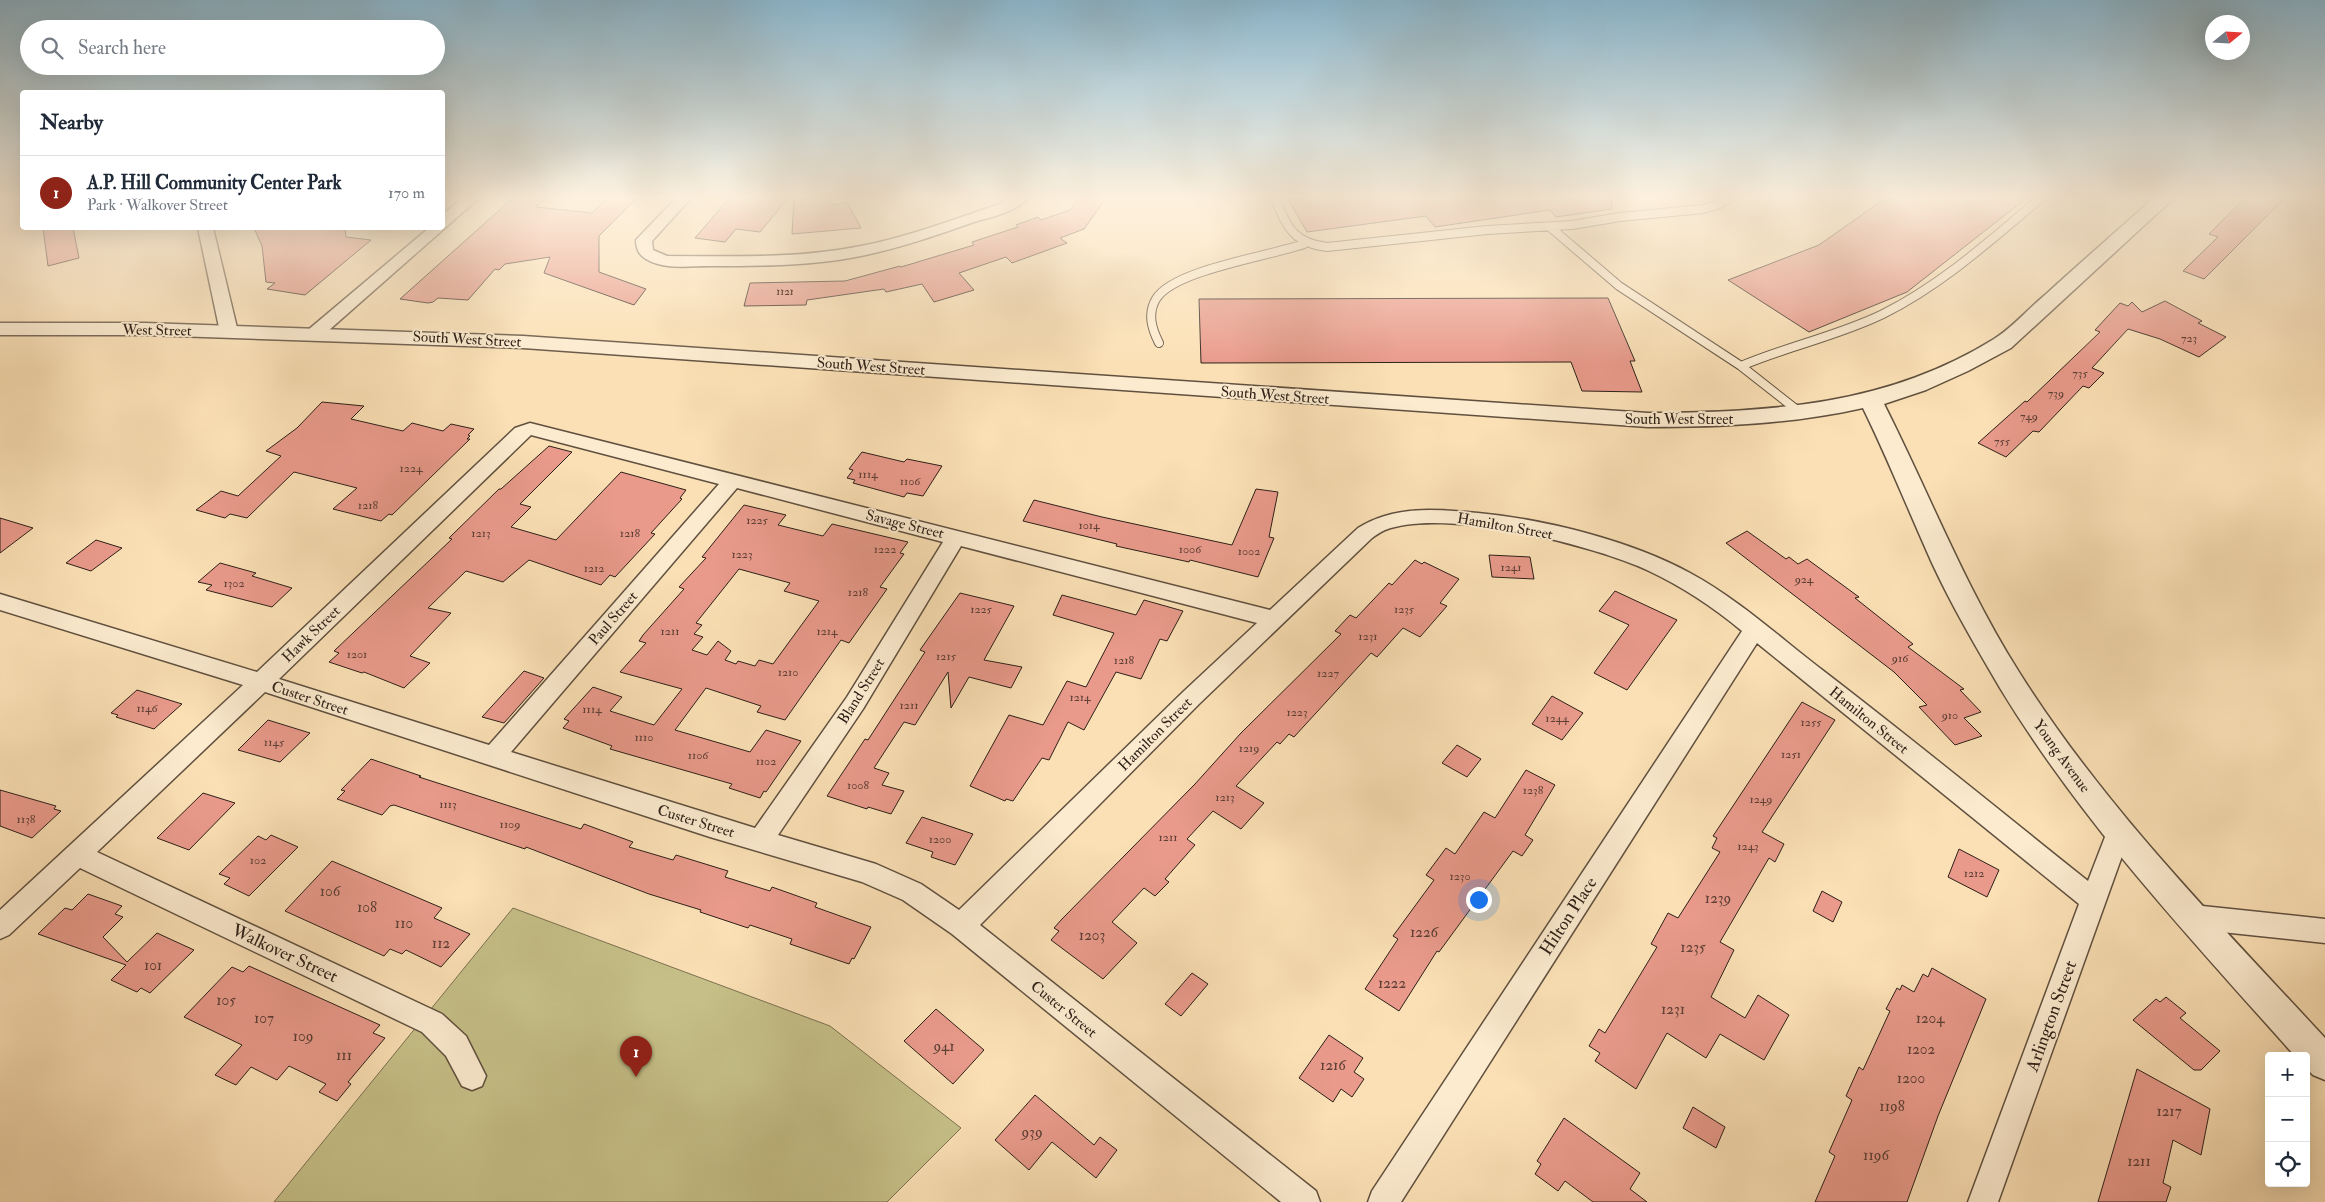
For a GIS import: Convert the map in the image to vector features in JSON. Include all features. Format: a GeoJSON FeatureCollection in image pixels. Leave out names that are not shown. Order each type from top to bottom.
{"type":"FeatureCollection","features":[{"type":"Feature","properties":{"kind":"street"},"geometry":{"type":"LineString","coordinates":[[210,253],[229,332]]}},
{"type":"Feature","properties":{"kind":"street"},"geometry":{"type":"LineString","coordinates":[[314,334],[409,253]]}},
{"type":"Feature","properties":{"kind":"street"},"geometry":{"type":"LineString","coordinates":[[647,253],[667,261],[801,259],[846,253]]}},
{"type":"Feature","properties":{"kind":"street","name":"South West Street"},"geometry":{"type":"LineString","coordinates":[[314,334],[532,342],[1648,420],[1712,420],[1802,414],[1871,401],[1941,377],[2003,343],[2103,253]]}},
{"type":"Feature","properties":{"kind":"street","name":"West Street"},"geometry":{"type":"LineString","coordinates":[[0,329],[314,334]]}},
{"type":"Feature","properties":{"kind":"street","name":"Young Avenue"},"geometry":{"type":"LineString","coordinates":[[1871,401],[1900,460],[1948,569],[1979,628],[2020,696],[2064,761],[2119,831],[2325,1063]]}},
{"type":"Feature","properties":{"kind":"street","name":"Savage Street"},"geometry":{"type":"LineString","coordinates":[[536,430],[1274,619]]}},
{"type":"Feature","properties":{"kind":"street","name":"Hawk Street"},"geometry":{"type":"LineString","coordinates":[[0,927],[261,682],[522,432],[536,430]]}},
{"type":"Feature","properties":{"kind":"street","name":"Paul Street"},"geometry":{"type":"LineString","coordinates":[[493,757],[733,480]]}},
{"type":"Feature","properties":{"kind":"street","name":"Hamilton Street"},"geometry":{"type":"LineString","coordinates":[[961,926],[1190,698],[1365,533],[1380,524],[1398,519],[1450,516],[1483,520],[1576,538],[1618,550],[1682,578],[1714,598],[2093,900]]}},
{"type":"Feature","properties":{"kind":"street","name":"Bland Street"},"geometry":{"type":"LineString","coordinates":[[760,840],[855,703],[956,538]]}},
{"type":"Feature","properties":{"kind":"street","name":"Custer Street"},"geometry":{"type":"LineString","coordinates":[[0,602],[867,872],[912,892],[961,926],[1306,1202]]}},
{"type":"Feature","properties":{"kind":"street","name":"Hilton Place"},"geometry":{"type":"LineString","coordinates":[[1383,1202],[1754,630]]}},
{"type":"Feature","properties":{"kind":"street","name":"Arlington Street"},"geometry":{"type":"LineString","coordinates":[[1983,1202],[2119,831]]}},
{"type":"Feature","properties":{"kind":"street","name":"Walkover Street"},"geometry":{"type":"LineString","coordinates":[[76,854],[432,1023],[456,1046],[472,1076]]}},
{"type":"Feature","properties":{"kind":"street"},"geometry":{"type":"LineString","coordinates":[[2194,917],[2325,932]]}},
{"type":"Feature","properties":{"kind":"lane"},"geometry":{"type":"LineString","coordinates":[[1159,343],[1152,332],[1149,320],[1151,308],[1156,299],[1168,287],[1206,270],[1275,253]]}},
{"type":"Feature","properties":{"kind":"lane"},"geometry":{"type":"LineString","coordinates":[[1581,253],[1619,286],[1740,366],[1802,414]]}},
{"type":"Feature","properties":{"kind":"lane"},"geometry":{"type":"LineString","coordinates":[[1740,366],[1769,353],[1840,331],[1881,315],[1914,298],[1942,279],[1974,253]]}},
{"type":"Feature","properties":{"kind":"shaded area"},"geometry":{"type":"Polygon","coordinates":[[[513,908],[830,1026],[961,1128],[887,1202],[274,1202],[513,908]]]}},
{"type":"Feature","properties":{"kind":"building"},"geometry":{"type":"Polygon","coordinates":[[[46,253],[78,253],[79,258],[48,266],[46,253]]]}},
{"type":"Feature","properties":{"kind":"building"},"geometry":{"type":"Polygon","coordinates":[[[263,253],[355,253],[305,295],[267,289],[275,283],[266,282],[263,253]]]}},
{"type":"Feature","properties":{"kind":"building"},"geometry":{"type":"Polygon","coordinates":[[[451,253],[599,253],[599,272],[646,289],[634,305],[544,273],[550,257],[505,264],[499,270],[495,269],[468,300],[438,298],[428,303],[400,299],[451,253]]]}},
{"type":"Feature","properties":{"kind":"building"},"geometry":{"type":"Polygon","coordinates":[[[947,253],[1039,253],[1012,263],[1006,257],[959,273],[974,290],[934,302],[922,284],[886,292],[884,289],[807,300],[806,305],[744,306],[750,283],[845,281],[947,253]]]}},
{"type":"Feature","properties":{"kind":"building"},"geometry":{"type":"Polygon","coordinates":[[[1798,253],[1957,253],[1907,292],[1809,332],[1728,280],[1798,253]]]}},
{"type":"Feature","properties":{"kind":"building"},"geometry":{"type":"Polygon","coordinates":[[[2201,253],[2230,253],[2204,279],[2183,271],[2201,253]]]}},
{"type":"Feature","properties":{"kind":"building"},"geometry":{"type":"Polygon","coordinates":[[[1608,298],[1635,361],[1630,361],[1642,392],[1582,391],[1571,362],[1201,363],[1199,299],[1608,298]]]}},
{"type":"Feature","properties":{"kind":"building"},"geometry":{"type":"Polygon","coordinates":[[[2165,301],[2202,321],[2198,323],[2226,337],[2199,357],[2160,339],[2128,329],[2092,368],[2104,373],[2089,388],[2083,386],[2039,432],[2033,431],[2006,457],[1978,443],[2025,401],[2027,402],[2100,332],[2095,330],[2120,303],[2128,306],[2132,302],[2142,312],[2165,301]]]}},
{"type":"Feature","properties":{"kind":"building"},"geometry":{"type":"Polygon","coordinates":[[[322,402],[364,406],[351,419],[403,431],[412,423],[443,431],[451,424],[474,429],[468,435],[470,436],[467,439],[470,439],[392,515],[389,514],[381,521],[333,509],[357,488],[294,472],[247,518],[230,514],[225,518],[196,510],[221,491],[238,496],[281,456],[266,451],[297,428],[322,402]]]}},
{"type":"Feature","properties":{"kind":"building"},"geometry":{"type":"Polygon","coordinates":[[[549,446],[572,452],[520,504],[531,507],[511,527],[556,540],[621,472],[686,490],[680,498],[682,499],[651,533],[655,534],[615,577],[610,575],[601,585],[529,560],[503,582],[466,571],[428,608],[451,613],[410,656],[430,663],[404,688],[364,672],[362,673],[329,662],[339,653],[334,651],[452,539],[449,538],[499,489],[549,446]]]}},
{"type":"Feature","properties":{"kind":"building"},"geometry":{"type":"Polygon","coordinates":[[[862,452],[904,462],[907,459],[942,466],[923,496],[907,493],[904,497],[853,483],[855,480],[847,478],[853,470],[849,469],[862,452]]]}},
{"type":"Feature","properties":{"kind":"building"},"geometry":{"type":"Polygon","coordinates":[[[1256,489],[1278,492],[1269,537],[1274,538],[1258,577],[1190,560],[1189,562],[1116,546],[1117,544],[1023,521],[1034,500],[1102,517],[1232,545],[1256,489]]]}},
{"type":"Feature","properties":{"kind":"building"},"geometry":{"type":"Polygon","coordinates":[[[744,505],[786,515],[778,525],[823,536],[832,524],[908,542],[900,553],[904,554],[880,587],[887,589],[849,643],[841,640],[785,720],[757,712],[761,706],[706,688],[675,730],[750,752],[766,730],[801,741],[760,798],[729,788],[732,784],[610,749],[612,746],[563,728],[569,721],[564,719],[593,687],[622,697],[610,711],[654,725],[682,689],[620,672],[646,643],[639,641],[684,589],[679,587],[706,558],[702,557],[744,505]],[[739,569],[696,623],[702,625],[694,634],[703,637],[692,650],[707,655],[718,641],[731,651],[725,660],[736,664],[738,661],[755,666],[759,660],[773,664],[819,601],[784,591],[790,583],[739,569]]]}},
{"type":"Feature","properties":{"kind":"building"},"geometry":{"type":"Polygon","coordinates":[[[0,518],[33,528],[0,553],[0,518]]]}},
{"type":"Feature","properties":{"kind":"building"},"geometry":{"type":"Polygon","coordinates":[[[1747,531],[1786,559],[1789,557],[1798,564],[1807,559],[1859,597],[1855,598],[1913,644],[1908,647],[1964,689],[1960,690],[1981,712],[1964,718],[1982,736],[1955,745],[1919,707],[1927,705],[1894,672],[1726,543],[1747,531]]]}},
{"type":"Feature","properties":{"kind":"building"},"geometry":{"type":"Polygon","coordinates":[[[96,540],[122,548],[91,571],[66,563],[96,540]]]}},
{"type":"Feature","properties":{"kind":"building"},"geometry":{"type":"Polygon","coordinates":[[[1489,555],[1530,557],[1534,579],[1492,577],[1489,555]]]}},
{"type":"Feature","properties":{"kind":"building"},"geometry":{"type":"Polygon","coordinates":[[[1415,560],[1422,564],[1424,562],[1459,579],[1440,603],[1447,606],[1420,637],[1403,628],[1377,657],[1371,653],[1294,737],[1289,734],[1280,744],[1277,742],[1236,786],[1264,803],[1241,829],[1213,811],[1187,839],[1195,845],[1165,879],[1169,882],[1155,896],[1144,888],[1112,922],[1137,943],[1103,979],[1051,940],[1059,931],[1054,928],[1062,919],[1195,784],[1241,733],[1341,634],[1335,631],[1350,615],[1356,618],[1389,583],[1392,585],[1415,560]]]}},
{"type":"Feature","properties":{"kind":"building"},"geometry":{"type":"Polygon","coordinates":[[[220,563],[256,573],[252,576],[292,588],[272,607],[206,590],[212,585],[198,582],[220,563]]]}},
{"type":"Feature","properties":{"kind":"building"},"geometry":{"type":"Polygon","coordinates":[[[1615,591],[1677,620],[1627,690],[1594,673],[1629,625],[1599,611],[1615,591]]]}},
{"type":"Feature","properties":{"kind":"building"},"geometry":{"type":"Polygon","coordinates":[[[960,593],[1014,606],[984,660],[1022,667],[1011,688],[969,677],[951,708],[948,672],[915,725],[904,722],[874,768],[889,773],[882,785],[904,791],[891,814],[868,807],[867,809],[827,796],[865,739],[868,740],[925,652],[920,650],[960,593]]]}},
{"type":"Feature","properties":{"kind":"building"},"geometry":{"type":"Polygon","coordinates":[[[1062,595],[1136,615],[1144,600],[1183,611],[1167,641],[1160,639],[1141,679],[1116,672],[1084,730],[1068,722],[1049,760],[1042,758],[1013,801],[1006,799],[1005,801],[970,786],[1009,715],[1043,725],[1067,681],[1086,687],[1114,633],[1053,615],[1062,595]]]}},
{"type":"Feature","properties":{"kind":"building"},"geometry":{"type":"Polygon","coordinates":[[[524,671],[544,678],[504,723],[482,717],[524,671]]]}},
{"type":"Feature","properties":{"kind":"building"},"geometry":{"type":"Polygon","coordinates":[[[137,690],[182,704],[154,729],[116,717],[118,715],[111,713],[137,690]]]}},
{"type":"Feature","properties":{"kind":"building"},"geometry":{"type":"Polygon","coordinates":[[[1552,696],[1583,713],[1562,740],[1532,724],[1552,696]]]}},
{"type":"Feature","properties":{"kind":"building"},"geometry":{"type":"Polygon","coordinates":[[[1802,702],[1835,720],[1762,832],[1784,844],[1775,862],[1769,858],[1720,942],[1734,950],[1711,997],[1745,1018],[1758,995],[1789,1015],[1764,1060],[1720,1034],[1706,1058],[1667,1033],[1636,1089],[1595,1061],[1600,1053],[1589,1046],[1599,1029],[1605,1033],[1657,947],[1651,944],[1668,913],[1678,918],[1720,852],[1712,848],[1717,838],[1713,836],[1802,702]]]}},
{"type":"Feature","properties":{"kind":"building"},"geometry":{"type":"Polygon","coordinates":[[[268,720],[310,733],[280,762],[238,750],[268,720]]]}},
{"type":"Feature","properties":{"kind":"building"},"geometry":{"type":"Polygon","coordinates":[[[1457,745],[1481,759],[1467,777],[1442,763],[1457,745]]]}},
{"type":"Feature","properties":{"kind":"building"},"geometry":{"type":"Polygon","coordinates":[[[371,759],[421,776],[419,777],[581,829],[584,824],[633,842],[629,847],[673,860],[676,855],[728,871],[725,877],[770,891],[772,887],[817,903],[815,907],[871,927],[854,959],[852,958],[849,964],[790,944],[792,939],[750,925],[748,928],[700,912],[701,910],[649,894],[526,847],[525,849],[394,805],[390,806],[382,815],[337,799],[345,791],[341,790],[371,759]]]}},
{"type":"Feature","properties":{"kind":"building"},"geometry":{"type":"Polygon","coordinates":[[[1526,770],[1555,785],[1525,835],[1533,840],[1522,856],[1513,851],[1439,952],[1437,951],[1399,1011],[1365,989],[1398,939],[1393,936],[1434,880],[1426,875],[1446,848],[1455,854],[1484,812],[1495,818],[1526,770]]]}},
{"type":"Feature","properties":{"kind":"building"},"geometry":{"type":"Polygon","coordinates":[[[0,790],[56,806],[54,809],[61,811],[32,838],[0,826],[0,790]]]}},
{"type":"Feature","properties":{"kind":"building"},"geometry":{"type":"Polygon","coordinates":[[[203,793],[235,803],[189,850],[157,838],[203,793]]]}},
{"type":"Feature","properties":{"kind":"building"},"geometry":{"type":"Polygon","coordinates":[[[922,817],[973,834],[955,865],[931,857],[933,852],[906,843],[922,817]]]}},
{"type":"Feature","properties":{"kind":"building"},"geometry":{"type":"Polygon","coordinates":[[[271,835],[298,847],[249,896],[224,884],[230,878],[219,874],[258,836],[266,840],[271,835]]]}},
{"type":"Feature","properties":{"kind":"building"},"geometry":{"type":"Polygon","coordinates":[[[1959,849],[1999,870],[1987,897],[1948,877],[1959,849]]]}},
{"type":"Feature","properties":{"kind":"building"},"geometry":{"type":"Polygon","coordinates":[[[332,861],[442,908],[434,918],[470,934],[441,967],[406,950],[402,954],[390,949],[384,956],[285,911],[332,861]]]}},
{"type":"Feature","properties":{"kind":"building"},"geometry":{"type":"Polygon","coordinates":[[[1822,891],[1842,902],[1833,922],[1813,911],[1822,891]]]}},
{"type":"Feature","properties":{"kind":"building"},"geometry":{"type":"Polygon","coordinates":[[[88,894],[122,906],[115,914],[123,917],[103,937],[127,962],[157,933],[194,950],[150,993],[141,988],[137,992],[111,980],[126,965],[38,934],[65,908],[72,910],[88,894]]]}},
{"type":"Feature","properties":{"kind":"building"},"geometry":{"type":"Polygon","coordinates":[[[249,966],[380,1025],[373,1033],[385,1038],[348,1082],[351,1084],[337,1101],[319,1092],[326,1084],[289,1066],[277,1080],[251,1067],[236,1085],[215,1075],[242,1045],[184,1017],[232,967],[243,972],[249,966]]]}},
{"type":"Feature","properties":{"kind":"building"},"geometry":{"type":"Polygon","coordinates":[[[1932,968],[1986,999],[1938,1116],[1907,1202],[1815,1202],[1835,1156],[1829,1152],[1852,1100],[1846,1096],[1859,1067],[1863,1070],[1890,1011],[1886,1009],[1897,988],[1900,990],[1902,985],[1914,992],[1923,974],[1928,977],[1932,968]]]}},
{"type":"Feature","properties":{"kind":"building"},"geometry":{"type":"Polygon","coordinates":[[[1192,973],[1208,984],[1181,1016],[1165,1004],[1192,973]]]}},
{"type":"Feature","properties":{"kind":"building"},"geometry":{"type":"Polygon","coordinates":[[[2166,997],[2186,1013],[2180,1018],[2220,1051],[2201,1070],[2194,1070],[2133,1020],[2156,999],[2160,1002],[2166,997]]]}},
{"type":"Feature","properties":{"kind":"building"},"geometry":{"type":"Polygon","coordinates":[[[936,1009],[984,1050],[953,1084],[904,1041],[936,1009]]]}},
{"type":"Feature","properties":{"kind":"building"},"geometry":{"type":"Polygon","coordinates":[[[1329,1035],[1363,1058],[1354,1072],[1364,1079],[1352,1097],[1341,1089],[1333,1102],[1299,1078],[1329,1035]]]}},
{"type":"Feature","properties":{"kind":"building"},"geometry":{"type":"Polygon","coordinates":[[[2137,1069],[2210,1109],[2201,1155],[2173,1140],[2163,1183],[2171,1187],[2166,1202],[2098,1202],[2137,1069]]]}},
{"type":"Feature","properties":{"kind":"building"},"geometry":{"type":"Polygon","coordinates":[[[1035,1095],[1094,1145],[1100,1137],[1117,1150],[1096,1178],[1052,1142],[1029,1170],[995,1140],[1035,1095]]]}},
{"type":"Feature","properties":{"kind":"building"},"geometry":{"type":"Polygon","coordinates":[[[1693,1107],[1725,1127],[1716,1148],[1683,1128],[1693,1107]]]}},
{"type":"Feature","properties":{"kind":"building"},"geometry":{"type":"Polygon","coordinates":[[[1564,1118],[1640,1173],[1630,1189],[1647,1202],[1593,1202],[1565,1181],[1558,1191],[1535,1174],[1541,1164],[1537,1161],[1564,1118]]]}},
{"type":"Feature","properties":{"kind":"place","name":"A.P. Hill Community Center Park"},"geometry":{"type":"Point","coordinates":[636,1077]}}]}
